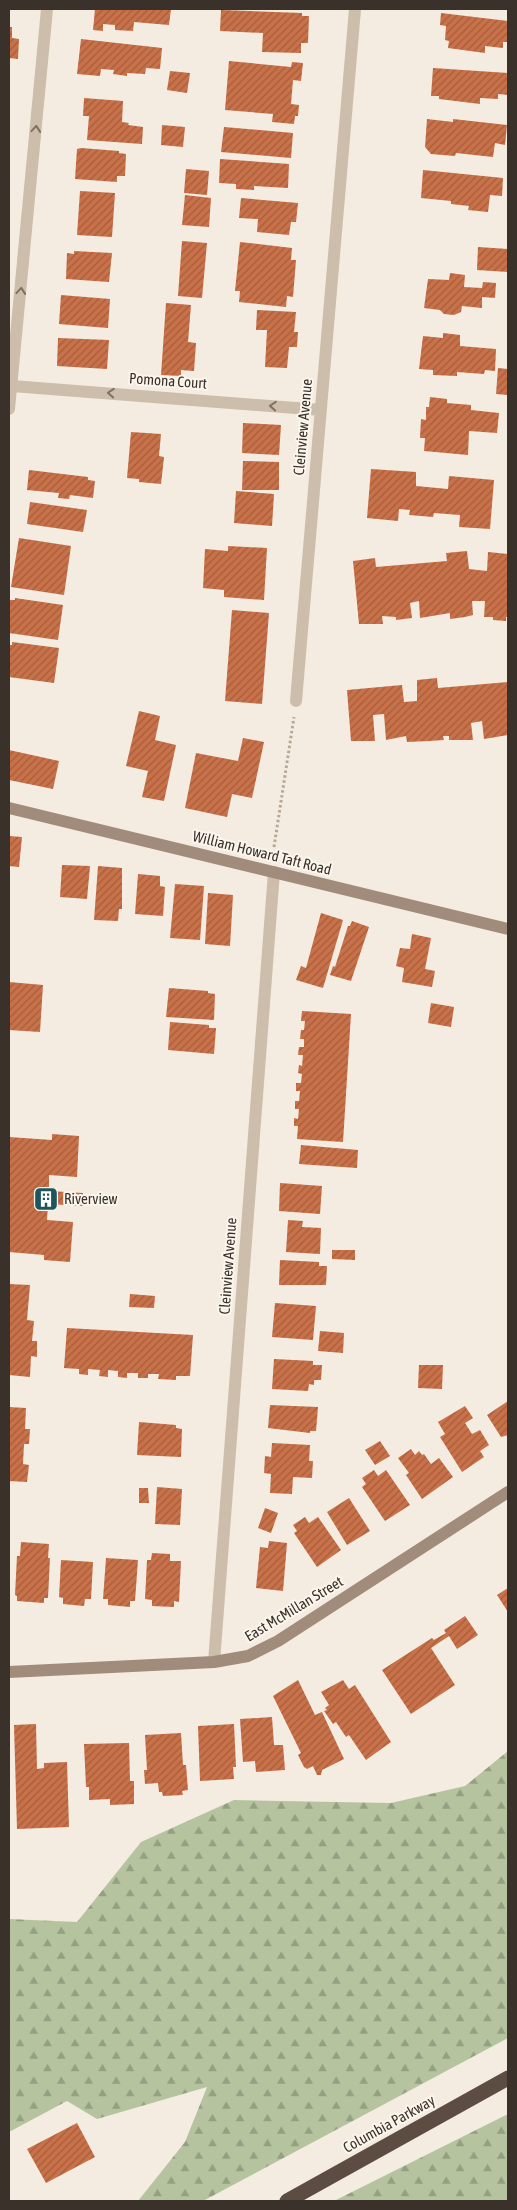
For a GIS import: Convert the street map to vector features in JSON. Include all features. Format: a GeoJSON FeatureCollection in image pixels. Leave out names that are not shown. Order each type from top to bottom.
{"type":"FeatureCollection","features":[{"type":"Feature","properties":{"kind":"highway","name":"Columbia Parkway"},"geometry":{"type":"LineString","coordinates":[[287,2201],[508,2078]]}},
{"type":"Feature","properties":{"kind":"street"},"geometry":{"type":"LineString","coordinates":[[9,409],[12,386],[14,311],[47,9]]}},
{"type":"Feature","properties":{"kind":"street","name":"Cleinview Avenue"},"geometry":{"type":"LineString","coordinates":[[296,702],[355,9]]}},
{"type":"Feature","properties":{"kind":"street","name":"Pomona Court"},"geometry":{"type":"LineString","coordinates":[[12,386],[321,410]]}},
{"type":"Feature","properties":{"kind":"street","name":"William Howard Taft Road"},"geometry":{"type":"LineString","coordinates":[[9,808],[508,929]]}},
{"type":"Feature","properties":{"kind":"street","name":"Cleinview Avenue"},"geometry":{"type":"LineString","coordinates":[[214,1662],[274,872]]}},
{"type":"Feature","properties":{"kind":"street","name":"East McMillan Street"},"geometry":{"type":"LineString","coordinates":[[9,1672],[214,1662],[248,1656],[278,1640],[508,1492]]}},
{"type":"Feature","properties":{"kind":"path"},"geometry":{"type":"LineString","coordinates":[[274,847],[296,702]]}},
{"type":"Feature","properties":{"kind":"green space"},"geometry":{"type":"Polygon","coordinates":[[[508,1751],[508,2038],[203,2201],[138,2201],[185,2142],[207,2087],[97,2119],[67,2101],[9,2132],[9,1919],[77,1922],[141,1842],[234,1800],[391,1803],[465,1786],[508,1751]]]}},
{"type":"Feature","properties":{"kind":"green space"},"geometry":{"type":"Polygon","coordinates":[[[508,2114],[508,2201],[334,2201],[508,2114]]]}},
{"type":"Feature","properties":{"kind":"building"},"geometry":{"type":"Polygon","coordinates":[[[95,9],[171,9],[169,25],[134,22],[133,31],[115,30],[115,25],[103,24],[103,31],[93,30],[95,9]]]}},
{"type":"Feature","properties":{"kind":"building"},"geometry":{"type":"Polygon","coordinates":[[[221,10],[302,13],[302,16],[309,16],[308,43],[301,43],[301,53],[262,52],[263,33],[220,31],[221,10]]]}},
{"type":"Feature","properties":{"kind":"building"},"geometry":{"type":"Polygon","coordinates":[[[441,13],[508,21],[508,42],[503,42],[503,48],[485,46],[485,53],[448,48],[449,41],[445,40],[446,26],[440,25],[441,13]]]}},
{"type":"Feature","properties":{"kind":"building"},"geometry":{"type":"Polygon","coordinates":[[[9,27],[12,27],[12,38],[19,39],[18,59],[9,58],[9,27]]]}},
{"type":"Feature","properties":{"kind":"building"},"geometry":{"type":"Polygon","coordinates":[[[81,39],[162,48],[160,69],[146,68],[145,74],[127,73],[127,76],[113,74],[114,70],[101,69],[100,76],[77,74],[81,39]]]}},
{"type":"Feature","properties":{"kind":"building"},"geometry":{"type":"Polygon","coordinates":[[[229,61],[291,67],[292,62],[303,63],[301,81],[293,80],[291,104],[299,105],[298,116],[295,116],[294,124],[272,122],[273,114],[225,110],[229,61]]]}},
{"type":"Feature","properties":{"kind":"building"},"geometry":{"type":"Polygon","coordinates":[[[433,68],[508,73],[508,95],[498,94],[498,99],[480,98],[480,104],[439,99],[439,96],[431,96],[433,68]]]}},
{"type":"Feature","properties":{"kind":"building"},"geometry":{"type":"Polygon","coordinates":[[[170,71],[190,73],[187,93],[167,90],[170,71]]]}},
{"type":"Feature","properties":{"kind":"building"},"geometry":{"type":"Polygon","coordinates":[[[84,98],[123,101],[122,122],[129,123],[128,125],[143,127],[142,144],[87,140],[89,116],[83,116],[84,98]]]}},
{"type":"Feature","properties":{"kind":"building"},"geometry":{"type":"Polygon","coordinates":[[[427,119],[453,122],[453,119],[507,125],[505,145],[495,143],[493,157],[456,153],[455,156],[431,154],[425,147],[427,119]]]}},
{"type":"Feature","properties":{"kind":"building"},"geometry":{"type":"Polygon","coordinates":[[[162,125],[185,127],[183,147],[161,145],[162,125]]]}},
{"type":"Feature","properties":{"kind":"building"},"geometry":{"type":"Polygon","coordinates":[[[224,127],[293,133],[291,158],[221,152],[224,127]]]}},
{"type":"Feature","properties":{"kind":"building"},"geometry":{"type":"Polygon","coordinates":[[[77,149],[119,151],[119,153],[126,154],[125,176],[117,176],[117,182],[75,179],[77,149]]]}},
{"type":"Feature","properties":{"kind":"building"},"geometry":{"type":"Polygon","coordinates":[[[220,159],[289,164],[288,188],[254,186],[254,190],[236,189],[236,184],[219,183],[220,159]]]}},
{"type":"Feature","properties":{"kind":"building"},"geometry":{"type":"Polygon","coordinates":[[[186,169],[209,171],[207,195],[184,193],[186,169]]]}},
{"type":"Feature","properties":{"kind":"building"},"geometry":{"type":"Polygon","coordinates":[[[423,170],[503,178],[502,196],[490,195],[488,212],[468,210],[469,206],[451,204],[451,201],[421,198],[423,170]]]}},
{"type":"Feature","properties":{"kind":"building"},"geometry":{"type":"Polygon","coordinates":[[[80,191],[115,193],[112,237],[77,235],[80,191]]]}},
{"type":"Feature","properties":{"kind":"building"},"geometry":{"type":"Polygon","coordinates":[[[185,195],[211,198],[209,227],[182,225],[185,195]]]}},
{"type":"Feature","properties":{"kind":"building"},"geometry":{"type":"Polygon","coordinates":[[[241,198],[298,203],[296,222],[291,222],[289,235],[257,232],[258,219],[239,218],[241,198]]]}},
{"type":"Feature","properties":{"kind":"building"},"geometry":{"type":"Polygon","coordinates":[[[182,241],[207,243],[202,298],[178,296],[182,241]]]}},
{"type":"Feature","properties":{"kind":"building"},"geometry":{"type":"Polygon","coordinates":[[[240,242],[292,248],[291,260],[296,260],[293,297],[287,296],[286,307],[239,302],[240,291],[235,291],[240,242]]]}},
{"type":"Feature","properties":{"kind":"building"},"geometry":{"type":"Polygon","coordinates":[[[478,247],[508,249],[508,272],[477,270],[478,247]]]}},
{"type":"Feature","properties":{"kind":"building"},"geometry":{"type":"Polygon","coordinates":[[[74,251],[112,253],[109,282],[66,279],[67,253],[74,254],[74,251]]]}},
{"type":"Feature","properties":{"kind":"building"},"geometry":{"type":"Polygon","coordinates":[[[450,273],[465,275],[464,287],[482,288],[483,282],[496,283],[495,298],[482,297],[482,308],[462,306],[461,312],[454,315],[444,314],[440,310],[424,308],[428,279],[449,280],[450,273]]]}},
{"type":"Feature","properties":{"kind":"building"},"geometry":{"type":"Polygon","coordinates":[[[61,295],[110,299],[108,328],[59,324],[61,295]]]}},
{"type":"Feature","properties":{"kind":"building"},"geometry":{"type":"Polygon","coordinates":[[[166,303],[191,305],[188,342],[196,343],[194,371],[181,370],[181,376],[161,375],[166,303]]]}},
{"type":"Feature","properties":{"kind":"building"},"geometry":{"type":"Polygon","coordinates":[[[257,310],[296,312],[294,332],[298,332],[297,347],[289,347],[287,368],[265,367],[267,330],[256,330],[257,310]]]}},
{"type":"Feature","properties":{"kind":"building"},"geometry":{"type":"Polygon","coordinates":[[[443,333],[460,335],[460,346],[496,349],[495,371],[485,370],[484,374],[457,372],[457,376],[433,375],[433,370],[419,369],[423,336],[443,338],[443,333]]]}},
{"type":"Feature","properties":{"kind":"building"},"geometry":{"type":"Polygon","coordinates":[[[58,338],[109,340],[107,369],[57,366],[58,338]]]}},
{"type":"Feature","properties":{"kind":"building"},"geometry":{"type":"Polygon","coordinates":[[[498,368],[508,369],[508,395],[496,394],[498,368]]]}},
{"type":"Feature","properties":{"kind":"building"},"geometry":{"type":"Polygon","coordinates":[[[430,397],[447,399],[447,403],[471,405],[471,410],[499,413],[497,433],[469,431],[468,455],[424,451],[425,438],[420,438],[421,419],[426,420],[426,407],[429,407],[430,397]]]}},
{"type":"Feature","properties":{"kind":"building"},"geometry":{"type":"Polygon","coordinates":[[[243,423],[281,425],[279,455],[242,453],[243,423]]]}},
{"type":"Feature","properties":{"kind":"building"},"geometry":{"type":"Polygon","coordinates":[[[131,432],[161,434],[159,456],[164,457],[161,484],[139,482],[139,479],[127,478],[131,432]]]}},
{"type":"Feature","properties":{"kind":"building"},"geometry":{"type":"Polygon","coordinates":[[[243,461],[279,462],[279,490],[242,490],[243,461]]]}},
{"type":"Feature","properties":{"kind":"building"},"geometry":{"type":"Polygon","coordinates":[[[371,469],[416,472],[416,486],[448,489],[449,476],[494,480],[490,529],[459,527],[460,515],[434,513],[433,517],[409,515],[410,510],[399,509],[398,521],[367,518],[371,469]]]}},
{"type":"Feature","properties":{"kind":"building"},"geometry":{"type":"Polygon","coordinates":[[[29,470],[88,477],[88,480],[95,481],[93,498],[70,495],[69,499],[58,498],[59,493],[27,490],[29,470]]]}},
{"type":"Feature","properties":{"kind":"building"},"geometry":{"type":"Polygon","coordinates":[[[236,491],[274,494],[272,526],[234,523],[236,491]]]}},
{"type":"Feature","properties":{"kind":"building"},"geometry":{"type":"Polygon","coordinates":[[[30,502],[87,510],[83,532],[27,524],[30,502]]]}},
{"type":"Feature","properties":{"kind":"building"},"geometry":{"type":"Polygon","coordinates":[[[19,538],[71,546],[64,595],[11,587],[19,538]]]}},
{"type":"Feature","properties":{"kind":"building"},"geometry":{"type":"Polygon","coordinates":[[[228,546],[267,548],[264,600],[224,597],[224,590],[203,588],[205,549],[228,551],[228,546]]]}},
{"type":"Feature","properties":{"kind":"building"},"geometry":{"type":"Polygon","coordinates":[[[467,551],[469,569],[487,571],[488,552],[508,554],[508,617],[506,617],[506,621],[493,620],[493,617],[484,617],[485,601],[472,601],[473,615],[450,619],[450,613],[420,618],[419,601],[410,603],[412,618],[396,620],[396,617],[382,616],[383,624],[359,624],[353,561],[375,558],[376,567],[447,561],[446,553],[467,551]]]}},
{"type":"Feature","properties":{"kind":"building"},"geometry":{"type":"Polygon","coordinates":[[[15,598],[63,605],[58,640],[9,633],[10,600],[15,600],[15,598]]]}},
{"type":"Feature","properties":{"kind":"building"},"geometry":{"type":"Polygon","coordinates":[[[232,610],[269,613],[262,704],[225,701],[232,610]]]}},
{"type":"Feature","properties":{"kind":"building"},"geometry":{"type":"Polygon","coordinates":[[[12,642],[59,648],[54,683],[9,677],[9,645],[12,645],[12,642]]]}},
{"type":"Feature","properties":{"kind":"building"},"geometry":{"type":"Polygon","coordinates":[[[437,678],[438,688],[508,682],[508,735],[484,739],[482,721],[471,723],[473,740],[449,740],[449,736],[443,736],[444,740],[407,742],[406,736],[386,740],[384,714],[373,715],[375,741],[351,741],[347,690],[402,685],[404,702],[417,701],[417,680],[437,678]]]}},
{"type":"Feature","properties":{"kind":"building"},"geometry":{"type":"Polygon","coordinates":[[[139,711],[160,716],[155,740],[176,745],[164,801],[142,797],[148,771],[126,766],[139,711]]]}},
{"type":"Feature","properties":{"kind":"building"},"geometry":{"type":"Polygon","coordinates":[[[243,738],[264,742],[252,798],[232,794],[227,817],[185,808],[196,753],[238,761],[243,738]]]}},
{"type":"Feature","properties":{"kind":"building"},"geometry":{"type":"Polygon","coordinates":[[[9,750],[59,761],[53,789],[9,780],[9,750]]]}},
{"type":"Feature","properties":{"kind":"building"},"geometry":{"type":"Polygon","coordinates":[[[9,836],[22,837],[19,867],[9,866],[9,836]]]}},
{"type":"Feature","properties":{"kind":"building"},"geometry":{"type":"Polygon","coordinates":[[[62,865],[90,866],[87,899],[60,897],[62,865]]]}},
{"type":"Feature","properties":{"kind":"building"},"geometry":{"type":"Polygon","coordinates":[[[98,866],[122,868],[122,909],[119,909],[118,921],[94,920],[98,866]]]}},
{"type":"Feature","properties":{"kind":"building"},"geometry":{"type":"Polygon","coordinates":[[[138,874],[160,876],[160,886],[165,887],[163,916],[135,914],[138,874]]]}},
{"type":"Feature","properties":{"kind":"building"},"geometry":{"type":"Polygon","coordinates":[[[175,884],[204,886],[200,940],[170,938],[175,884]]]}},
{"type":"Feature","properties":{"kind":"building"},"geometry":{"type":"Polygon","coordinates":[[[208,893],[233,895],[230,946],[205,944],[208,893]]]}},
{"type":"Feature","properties":{"kind":"building"},"geometry":{"type":"Polygon","coordinates":[[[321,913],[343,920],[323,988],[296,980],[301,966],[306,968],[321,913]]]}},
{"type":"Feature","properties":{"kind":"building"},"geometry":{"type":"Polygon","coordinates":[[[352,921],[369,927],[351,981],[330,975],[333,966],[335,967],[348,926],[350,926],[352,921]]]}},
{"type":"Feature","properties":{"kind":"building"},"geometry":{"type":"Polygon","coordinates":[[[412,934],[431,938],[425,969],[435,971],[432,987],[402,982],[404,968],[396,966],[400,948],[410,949],[412,934]]]}},
{"type":"Feature","properties":{"kind":"building"},"geometry":{"type":"Polygon","coordinates":[[[9,982],[43,985],[40,1032],[9,1030],[9,982]]]}},
{"type":"Feature","properties":{"kind":"building"},"geometry":{"type":"Polygon","coordinates":[[[169,988],[208,991],[208,993],[215,994],[214,1020],[166,1017],[169,988]]]}},
{"type":"Feature","properties":{"kind":"building"},"geometry":{"type":"Polygon","coordinates":[[[431,1003],[454,1007],[451,1027],[428,1023],[431,1003]]]}},
{"type":"Feature","properties":{"kind":"building"},"geometry":{"type":"Polygon","coordinates":[[[302,1011],[351,1014],[343,1142],[297,1139],[298,1126],[294,1126],[294,1118],[298,1119],[299,1109],[295,1109],[295,1101],[299,1101],[300,1091],[296,1091],[296,1083],[301,1083],[302,1074],[298,1073],[299,1065],[302,1066],[303,1055],[298,1055],[299,1047],[304,1047],[304,1039],[300,1039],[305,1021],[301,1021],[302,1011]]]}},
{"type":"Feature","properties":{"kind":"building"},"geometry":{"type":"Polygon","coordinates":[[[170,1022],[209,1025],[209,1028],[216,1028],[214,1054],[168,1050],[170,1022]]]}},
{"type":"Feature","properties":{"kind":"building","name":"Riverview"},"geometry":{"type":"Polygon","coordinates":[[[52,1134],[79,1136],[77,1177],[49,1175],[49,1191],[83,1193],[83,1206],[48,1204],[47,1220],[73,1222],[70,1262],[44,1260],[44,1255],[9,1252],[9,1137],[52,1140],[52,1134]]]}},
{"type":"Feature","properties":{"kind":"building"},"geometry":{"type":"Polygon","coordinates":[[[301,1145],[358,1150],[357,1168],[299,1164],[301,1145]]]}},
{"type":"Feature","properties":{"kind":"building"},"geometry":{"type":"Polygon","coordinates":[[[280,1183],[322,1186],[320,1214],[279,1211],[280,1183]]]}},
{"type":"Feature","properties":{"kind":"building"},"geometry":{"type":"Polygon","coordinates":[[[288,1220],[303,1221],[302,1227],[321,1228],[320,1254],[286,1252],[288,1220]]]}},
{"type":"Feature","properties":{"kind":"building"},"geometry":{"type":"Polygon","coordinates":[[[332,1250],[355,1250],[355,1260],[332,1259],[332,1250]]]}},
{"type":"Feature","properties":{"kind":"building"},"geometry":{"type":"Polygon","coordinates":[[[280,1260],[319,1262],[319,1266],[327,1266],[326,1285],[279,1285],[280,1260]]]}},
{"type":"Feature","properties":{"kind":"building"},"geometry":{"type":"Polygon","coordinates":[[[9,1284],[30,1285],[27,1320],[34,1321],[32,1341],[37,1341],[37,1357],[31,1356],[30,1377],[9,1375],[9,1284]]]}},
{"type":"Feature","properties":{"kind":"building"},"geometry":{"type":"Polygon","coordinates":[[[130,1294],[155,1296],[154,1308],[129,1307],[130,1294]]]}},
{"type":"Feature","properties":{"kind":"building"},"geometry":{"type":"Polygon","coordinates":[[[275,1303],[316,1306],[313,1340],[272,1337],[275,1303]]]}},
{"type":"Feature","properties":{"kind":"building"},"geometry":{"type":"Polygon","coordinates":[[[67,1328],[193,1335],[190,1376],[176,1376],[176,1380],[158,1379],[159,1374],[148,1374],[148,1378],[138,1378],[138,1373],[127,1373],[127,1378],[118,1377],[118,1371],[108,1370],[108,1377],[99,1376],[100,1370],[88,1369],[88,1375],[79,1374],[79,1369],[64,1368],[67,1328]]]}},
{"type":"Feature","properties":{"kind":"building"},"geometry":{"type":"Polygon","coordinates":[[[320,1331],[344,1333],[343,1353],[318,1351],[320,1331]]]}},
{"type":"Feature","properties":{"kind":"building"},"geometry":{"type":"Polygon","coordinates":[[[274,1359],[313,1361],[313,1365],[322,1365],[321,1380],[314,1380],[314,1385],[309,1384],[308,1391],[272,1389],[274,1359]]]}},
{"type":"Feature","properties":{"kind":"building"},"geometry":{"type":"Polygon","coordinates":[[[419,1365],[443,1365],[442,1389],[418,1388],[419,1365]]]}},
{"type":"Feature","properties":{"kind":"building"},"geometry":{"type":"Polygon","coordinates":[[[508,1401],[508,1435],[501,1437],[487,1415],[508,1401]]]}},
{"type":"Feature","properties":{"kind":"building"},"geometry":{"type":"Polygon","coordinates":[[[270,1405],[318,1407],[316,1431],[310,1431],[310,1433],[268,1428],[270,1405]]]}},
{"type":"Feature","properties":{"kind":"building"},"geometry":{"type":"Polygon","coordinates":[[[465,1406],[473,1418],[465,1423],[472,1434],[480,1430],[489,1445],[480,1451],[484,1457],[462,1472],[440,1437],[445,1434],[438,1422],[465,1406]]]}},
{"type":"Feature","properties":{"kind":"building"},"geometry":{"type":"Polygon","coordinates":[[[9,1407],[26,1408],[25,1429],[30,1429],[29,1444],[24,1444],[23,1464],[29,1465],[27,1482],[9,1481],[9,1407]]]}},
{"type":"Feature","properties":{"kind":"building"},"geometry":{"type":"Polygon","coordinates":[[[139,1422],[176,1425],[176,1428],[182,1429],[181,1457],[137,1455],[139,1422]]]}},
{"type":"Feature","properties":{"kind":"building"},"geometry":{"type":"Polygon","coordinates":[[[380,1441],[390,1456],[375,1465],[365,1450],[380,1441]]]}},
{"type":"Feature","properties":{"kind":"building"},"geometry":{"type":"Polygon","coordinates":[[[272,1443],[310,1445],[309,1461],[313,1461],[312,1478],[293,1477],[292,1494],[270,1493],[271,1474],[264,1473],[265,1456],[271,1457],[272,1443]]]}},
{"type":"Feature","properties":{"kind":"building"},"geometry":{"type":"Polygon","coordinates":[[[411,1449],[415,1455],[419,1451],[422,1455],[424,1454],[431,1464],[439,1458],[453,1477],[422,1499],[406,1475],[409,1473],[398,1458],[411,1449]]]}},
{"type":"Feature","properties":{"kind":"building"},"geometry":{"type":"Polygon","coordinates":[[[374,1470],[378,1476],[386,1470],[410,1505],[385,1521],[362,1487],[366,1484],[362,1478],[374,1470]]]}},
{"type":"Feature","properties":{"kind":"building"},"geometry":{"type":"Polygon","coordinates":[[[157,1487],[182,1489],[180,1525],[155,1524],[157,1487]]]}},
{"type":"Feature","properties":{"kind":"building"},"geometry":{"type":"Polygon","coordinates":[[[139,1488],[148,1488],[149,1503],[139,1503],[139,1488]]]}},
{"type":"Feature","properties":{"kind":"building"},"geometry":{"type":"Polygon","coordinates":[[[349,1498],[370,1531],[347,1545],[327,1512],[349,1498]]]}},
{"type":"Feature","properties":{"kind":"building"},"geometry":{"type":"Polygon","coordinates":[[[265,1508],[278,1513],[271,1533],[258,1528],[265,1508]]]}},
{"type":"Feature","properties":{"kind":"building"},"geometry":{"type":"Polygon","coordinates":[[[305,1517],[309,1523],[318,1517],[341,1550],[317,1567],[294,1533],[297,1531],[293,1525],[305,1517]]]}},
{"type":"Feature","properties":{"kind":"building"},"geometry":{"type":"Polygon","coordinates":[[[269,1541],[287,1543],[283,1591],[256,1588],[260,1547],[268,1548],[269,1541]]]}},
{"type":"Feature","properties":{"kind":"building"},"geometry":{"type":"Polygon","coordinates":[[[21,1542],[49,1544],[48,1598],[44,1598],[44,1603],[17,1601],[17,1596],[15,1595],[17,1556],[20,1556],[21,1542]]]}},
{"type":"Feature","properties":{"kind":"building"},"geometry":{"type":"Polygon","coordinates":[[[152,1553],[170,1554],[170,1561],[181,1561],[179,1602],[174,1601],[174,1607],[152,1606],[152,1600],[145,1599],[147,1560],[151,1560],[152,1553]]]}},
{"type":"Feature","properties":{"kind":"building"},"geometry":{"type":"Polygon","coordinates":[[[106,1558],[138,1560],[135,1601],[130,1601],[130,1607],[108,1605],[108,1599],[103,1599],[106,1558]]]}},
{"type":"Feature","properties":{"kind":"building"},"geometry":{"type":"Polygon","coordinates":[[[61,1560],[93,1562],[91,1599],[85,1599],[84,1606],[63,1604],[63,1598],[59,1597],[61,1560]]]}},
{"type":"Feature","properties":{"kind":"building"},"geometry":{"type":"Polygon","coordinates":[[[508,1588],[508,1612],[497,1595],[508,1588]]]}},
{"type":"Feature","properties":{"kind":"building"},"geometry":{"type":"Polygon","coordinates":[[[465,1616],[478,1635],[457,1649],[449,1636],[431,1648],[455,1685],[411,1714],[382,1670],[432,1638],[434,1640],[446,1633],[444,1630],[465,1616]]]}},
{"type":"Feature","properties":{"kind":"building"},"geometry":{"type":"Polygon","coordinates":[[[298,1680],[315,1715],[322,1712],[344,1759],[322,1770],[321,1775],[317,1775],[313,1766],[307,1769],[304,1767],[298,1755],[301,1753],[273,1696],[298,1680]]]}},
{"type":"Feature","properties":{"kind":"building"},"geometry":{"type":"Polygon","coordinates":[[[343,1680],[349,1689],[355,1685],[391,1742],[366,1760],[349,1735],[346,1737],[336,1722],[333,1724],[324,1711],[327,1710],[325,1708],[329,1705],[321,1692],[343,1680]]]}},
{"type":"Feature","properties":{"kind":"building"},"geometry":{"type":"Polygon","coordinates":[[[272,1717],[274,1745],[283,1745],[285,1770],[256,1772],[255,1761],[243,1762],[240,1719],[272,1717]]]}},
{"type":"Feature","properties":{"kind":"building"},"geometry":{"type":"Polygon","coordinates":[[[36,1724],[37,1769],[44,1768],[44,1763],[67,1762],[69,1827],[17,1829],[14,1725],[36,1724]]]}},
{"type":"Feature","properties":{"kind":"building"},"geometry":{"type":"Polygon","coordinates":[[[234,1724],[236,1767],[233,1767],[234,1779],[200,1781],[198,1726],[234,1724]]]}},
{"type":"Feature","properties":{"kind":"building"},"geometry":{"type":"Polygon","coordinates":[[[181,1733],[183,1765],[186,1765],[188,1790],[182,1791],[183,1795],[163,1796],[162,1792],[159,1792],[158,1783],[145,1784],[144,1770],[147,1770],[145,1735],[181,1733]]]}},
{"type":"Feature","properties":{"kind":"building"},"geometry":{"type":"Polygon","coordinates":[[[129,1743],[130,1781],[134,1781],[134,1804],[110,1805],[110,1799],[89,1800],[89,1787],[86,1787],[84,1744],[129,1743]]]}},
{"type":"Feature","properties":{"kind":"building"},"geometry":{"type":"Polygon","coordinates":[[[77,2123],[95,2157],[46,2183],[27,2149],[77,2123]]]}},
{"type":"Feature","properties":{"kind":"place","name":"Riverview"},"geometry":{"type":"Point","coordinates":[46,1199]}}]}
